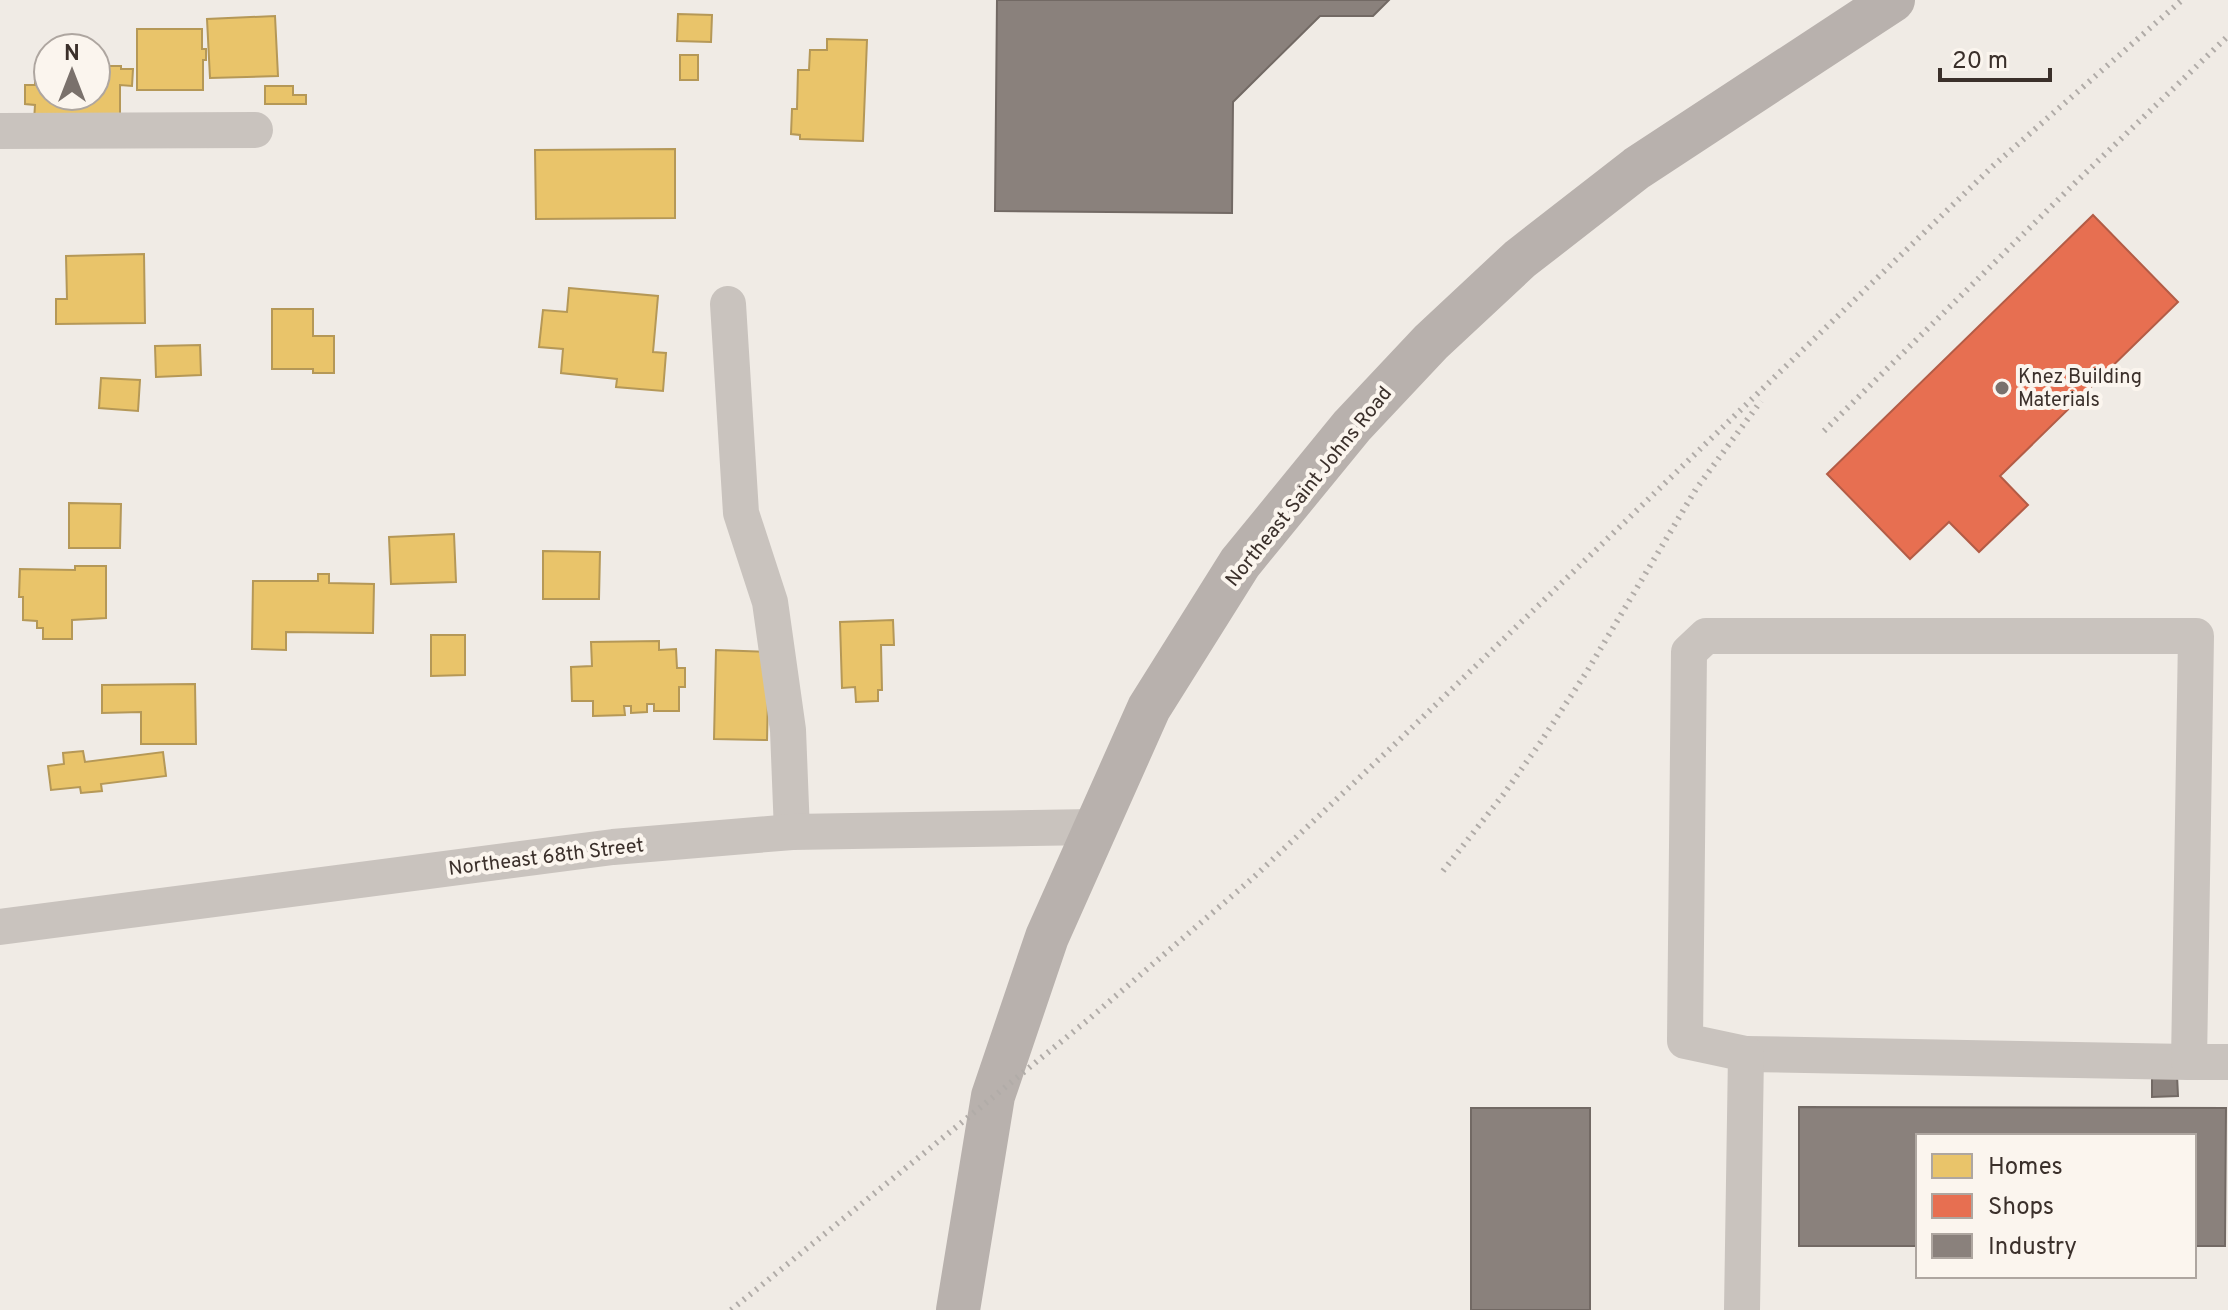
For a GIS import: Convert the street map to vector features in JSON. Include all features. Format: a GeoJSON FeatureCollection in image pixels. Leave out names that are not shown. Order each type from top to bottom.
{"type":"FeatureCollection","features":[{"type":"Feature","properties":{"kind":"main road","name":"Northeast Saint Johns Road"},"geometry":{"type":"LineString","coordinates":[[958,1310],[993,1096],[1047,937],[1149,708],[1240,563],[1352,426],[1431,342],[1520,259],[1637,168],[1893,0]]}},
{"type":"Feature","properties":{"kind":"street"},"geometry":{"type":"LineString","coordinates":[[0,131],[255,130]]}},
{"type":"Feature","properties":{"kind":"street"},"geometry":{"type":"LineString","coordinates":[[728,304],[741,513],[770,602],[788,730],[792,832]]}},
{"type":"Feature","properties":{"kind":"street"},"geometry":{"type":"LineString","coordinates":[[2189,1062],[2196,636],[1706,636],[1689,652],[1685,1041],[1746,1054],[2189,1062],[2228,1062]]}},
{"type":"Feature","properties":{"kind":"street","name":"Northeast 68th Street"},"geometry":{"type":"LineString","coordinates":[[0,927],[551,854],[792,832],[1095,827]]}},
{"type":"Feature","properties":{"kind":"street"},"geometry":{"type":"LineString","coordinates":[[1742,1310],[1746,1054]]}},
{"type":"Feature","properties":{"kind":"building: Homes"},"geometry":{"type":"Polygon","coordinates":[[[678,14],[712,15],[711,42],[677,41],[678,14]]]}},
{"type":"Feature","properties":{"kind":"building: Homes"},"geometry":{"type":"Polygon","coordinates":[[[275,16],[278,76],[210,78],[207,19],[275,16]]]}},
{"type":"Feature","properties":{"kind":"building: Homes"},"geometry":{"type":"Polygon","coordinates":[[[137,29],[202,29],[202,49],[206,49],[203,90],[137,90],[137,29]]]}},
{"type":"Feature","properties":{"kind":"building: Homes"},"geometry":{"type":"Polygon","coordinates":[[[827,39],[867,40],[863,141],[800,139],[800,135],[791,134],[792,109],[797,109],[798,70],[809,70],[810,50],[827,50],[827,39]]]}},
{"type":"Feature","properties":{"kind":"building: Homes"},"geometry":{"type":"Polygon","coordinates":[[[680,55],[698,55],[698,80],[680,80],[680,55]]]}},
{"type":"Feature","properties":{"kind":"building: Homes"},"geometry":{"type":"Polygon","coordinates":[[[112,66],[133,69],[132,86],[120,85],[120,122],[34,121],[35,112],[112,112],[112,66]]]}},
{"type":"Feature","properties":{"kind":"building: Homes"},"geometry":{"type":"Polygon","coordinates":[[[25,85],[32,85],[32,105],[25,104],[25,85]]]}},
{"type":"Feature","properties":{"kind":"building: Homes"},"geometry":{"type":"Polygon","coordinates":[[[265,86],[293,86],[293,95],[306,95],[306,104],[265,104],[265,86]]]}},
{"type":"Feature","properties":{"kind":"building: Homes"},"geometry":{"type":"Polygon","coordinates":[[[675,149],[675,218],[536,219],[535,150],[675,149]]]}},
{"type":"Feature","properties":{"kind":"building: Homes"},"geometry":{"type":"Polygon","coordinates":[[[144,254],[145,323],[56,324],[56,299],[67,299],[66,256],[144,254]]]}},
{"type":"Feature","properties":{"kind":"building: Homes"},"geometry":{"type":"Polygon","coordinates":[[[569,288],[658,296],[653,352],[666,353],[663,391],[616,387],[617,379],[561,373],[563,349],[539,347],[543,310],[567,312],[569,288]]]}},
{"type":"Feature","properties":{"kind":"building: Homes"},"geometry":{"type":"Polygon","coordinates":[[[272,309],[313,309],[313,336],[334,336],[334,373],[313,373],[313,369],[272,369],[272,309]]]}},
{"type":"Feature","properties":{"kind":"building: Homes"},"geometry":{"type":"Polygon","coordinates":[[[200,345],[201,375],[156,377],[155,346],[200,345]]]}},
{"type":"Feature","properties":{"kind":"building: Homes"},"geometry":{"type":"Polygon","coordinates":[[[101,378],[140,380],[138,411],[99,408],[101,378]]]}},
{"type":"Feature","properties":{"kind":"building: Homes"},"geometry":{"type":"Polygon","coordinates":[[[69,503],[121,504],[120,548],[69,548],[69,503]]]}},
{"type":"Feature","properties":{"kind":"building: Homes"},"geometry":{"type":"Polygon","coordinates":[[[454,534],[456,582],[391,584],[389,537],[454,534]]]}},
{"type":"Feature","properties":{"kind":"building: Homes"},"geometry":{"type":"Polygon","coordinates":[[[543,551],[600,552],[599,599],[543,599],[543,551]]]}},
{"type":"Feature","properties":{"kind":"building: Homes"},"geometry":{"type":"Polygon","coordinates":[[[75,566],[106,566],[106,618],[72,620],[72,639],[43,639],[43,628],[37,628],[37,621],[23,620],[23,597],[19,597],[20,569],[75,570],[75,566]]]}},
{"type":"Feature","properties":{"kind":"building: Homes"},"geometry":{"type":"Polygon","coordinates":[[[318,574],[329,574],[329,583],[374,584],[373,633],[286,632],[286,650],[252,649],[253,581],[318,581],[318,574]]]}},
{"type":"Feature","properties":{"kind":"building: Homes"},"geometry":{"type":"Polygon","coordinates":[[[893,620],[894,645],[881,645],[882,690],[878,690],[878,701],[856,702],[855,687],[842,688],[840,622],[893,620]]]}},
{"type":"Feature","properties":{"kind":"building: Homes"},"geometry":{"type":"Polygon","coordinates":[[[431,635],[465,635],[465,675],[431,676],[431,635]]]}},
{"type":"Feature","properties":{"kind":"building: Homes"},"geometry":{"type":"Polygon","coordinates":[[[659,641],[659,650],[676,649],[677,668],[685,668],[685,687],[679,687],[679,711],[654,711],[654,704],[647,704],[647,712],[631,713],[631,706],[624,706],[625,715],[593,716],[593,701],[572,701],[571,667],[592,666],[591,642],[659,641]]]}},
{"type":"Feature","properties":{"kind":"building: Homes"},"geometry":{"type":"Polygon","coordinates":[[[716,650],[769,652],[767,740],[714,739],[716,650]]]}},
{"type":"Feature","properties":{"kind":"building: Homes"},"geometry":{"type":"Polygon","coordinates":[[[195,684],[196,744],[141,744],[141,712],[102,713],[102,685],[195,684]]]}},
{"type":"Feature","properties":{"kind":"building: Homes"},"geometry":{"type":"Polygon","coordinates":[[[83,751],[85,762],[163,752],[166,776],[101,784],[102,791],[81,793],[80,787],[51,790],[48,766],[64,764],[63,753],[83,751]]]}},
{"type":"Feature","properties":{"kind":"building: Shops","name":"Knez Building Materials"},"geometry":{"type":"Polygon","coordinates":[[[2093,215],[2178,302],[2000,476],[2028,505],[1979,552],[1949,522],[1910,559],[1827,474],[2093,215]]]}},
{"type":"Feature","properties":{"kind":"building: Industry"},"geometry":{"type":"Polygon","coordinates":[[[997,0],[1389,0],[1373,16],[1320,16],[1233,102],[1232,213],[995,211],[997,0]]]}},
{"type":"Feature","properties":{"kind":"building: Industry"},"geometry":{"type":"Polygon","coordinates":[[[2177,1075],[2178,1096],[2152,1097],[2152,1076],[2177,1075]]]}},
{"type":"Feature","properties":{"kind":"building: Industry"},"geometry":{"type":"Polygon","coordinates":[[[1799,1107],[2226,1108],[2225,1246],[2196,1246],[2196,1134],[1916,1134],[1916,1246],[1799,1246],[1799,1107]]]}},
{"type":"Feature","properties":{"kind":"building: Industry"},"geometry":{"type":"Polygon","coordinates":[[[1471,1108],[1590,1108],[1590,1310],[1471,1310],[1471,1108]]]}},
{"type":"Feature","properties":{"kind":"railway"},"geometry":{"type":"LineString","coordinates":[[731,1310],[1089,1019],[1254,877],[1993,166],[2182,0]]}},
{"type":"Feature","properties":{"kind":"railway"},"geometry":{"type":"LineString","coordinates":[[1824,431],[2228,36]]}},
{"type":"Feature","properties":{"kind":"railway"},"geometry":{"type":"LineString","coordinates":[[1443,871],[1540,743],[1586,673],[1696,489],[1761,401]]}},
{"type":"Feature","properties":{"kind":"place","name":"Knez Building Materials"},"geometry":{"type":"Point","coordinates":[2002,388]}}]}
